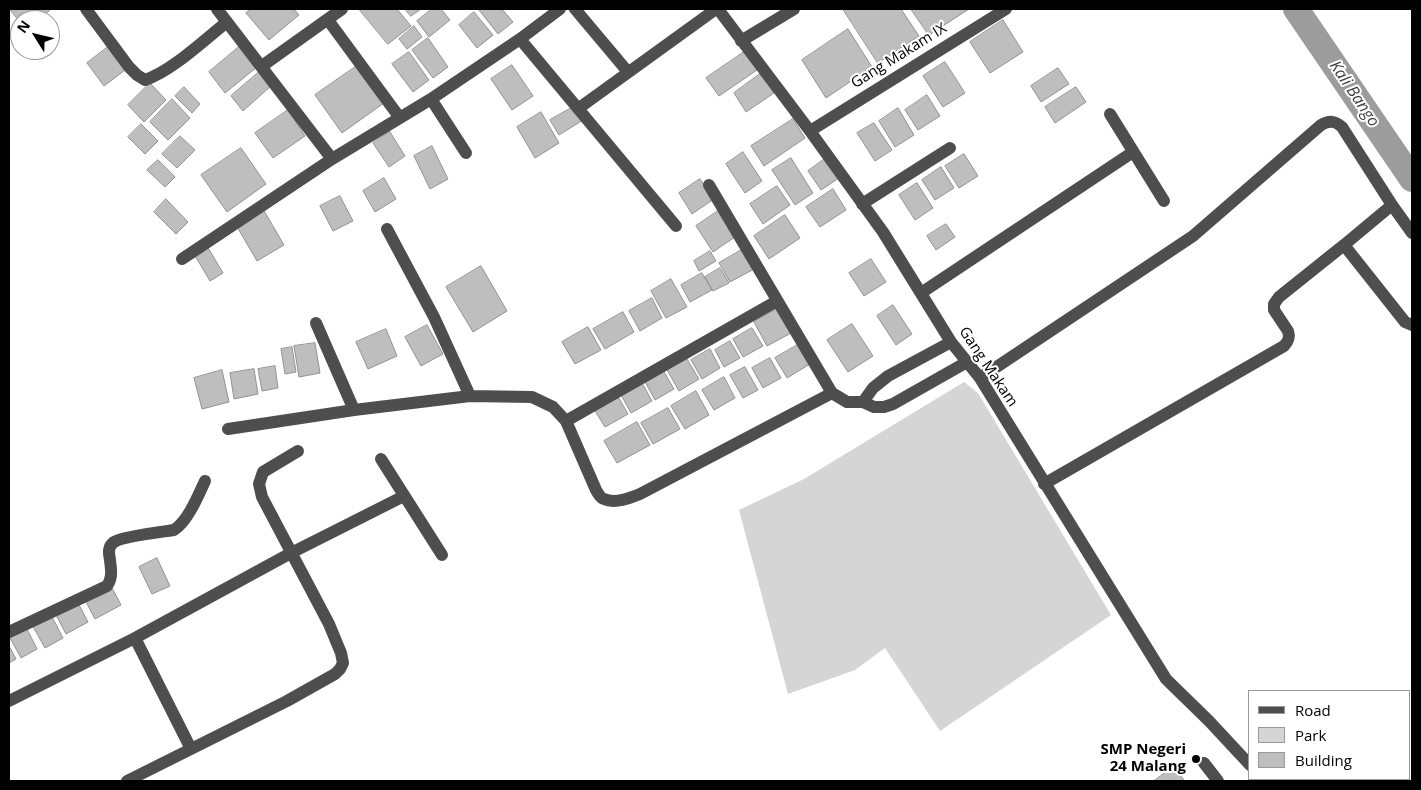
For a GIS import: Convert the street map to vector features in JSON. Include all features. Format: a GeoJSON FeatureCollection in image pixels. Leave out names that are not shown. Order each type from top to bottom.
{"type":"FeatureCollection","features":[{"type":"Feature","properties":{"kind":"street"},"geometry":{"type":"LineString","coordinates":[[86,9],[129,67],[137,76],[145,80],[170,66],[226,22]]}},
{"type":"Feature","properties":{"kind":"street"},"geometry":{"type":"LineString","coordinates":[[217,9],[332,159]]}},
{"type":"Feature","properties":{"kind":"street"},"geometry":{"type":"LineString","coordinates":[[262,66],[342,9]]}},
{"type":"Feature","properties":{"kind":"street"},"geometry":{"type":"LineString","coordinates":[[182,260],[332,159],[431,99],[560,9]]}},
{"type":"Feature","properties":{"kind":"street"},"geometry":{"type":"LineString","coordinates":[[575,9],[628,72]]}},
{"type":"Feature","properties":{"kind":"street"},"geometry":{"type":"LineString","coordinates":[[579,108],[717,9]]}},
{"type":"Feature","properties":{"kind":"street","name":"Gang Makam"},"geometry":{"type":"LineString","coordinates":[[717,9],[810,131],[883,232],[951,342],[980,378],[1166,679],[1220,731],[1248,763]]}},
{"type":"Feature","properties":{"kind":"street"},"geometry":{"type":"LineString","coordinates":[[741,41],[794,9]]}},
{"type":"Feature","properties":{"kind":"street","name":"Gang Makam IX"},"geometry":{"type":"LineString","coordinates":[[810,131],[1006,9]]}},
{"type":"Feature","properties":{"kind":"street"},"geometry":{"type":"LineString","coordinates":[[328,20],[400,118]]}},
{"type":"Feature","properties":{"kind":"street"},"geometry":{"type":"LineString","coordinates":[[520,38],[676,226]]}},
{"type":"Feature","properties":{"kind":"street"},"geometry":{"type":"LineString","coordinates":[[431,99],[466,154]]}},
{"type":"Feature","properties":{"kind":"street"},"geometry":{"type":"LineString","coordinates":[[1110,114],[1164,201]]}},
{"type":"Feature","properties":{"kind":"street"},"geometry":{"type":"LineString","coordinates":[[980,378],[1193,236],[1326,122],[1337,122],[1342,127],[1412,233]]}},
{"type":"Feature","properties":{"kind":"street"},"geometry":{"type":"LineString","coordinates":[[862,204],[950,148]]}},
{"type":"Feature","properties":{"kind":"street"},"geometry":{"type":"LineString","coordinates":[[921,293],[1133,152]]}},
{"type":"Feature","properties":{"kind":"street"},"geometry":{"type":"LineString","coordinates":[[709,185],[832,393],[847,402],[863,402],[874,407],[884,407],[893,404],[966,362]]}},
{"type":"Feature","properties":{"kind":"street"},"geometry":{"type":"LineString","coordinates":[[1044,484],[1284,346],[1289,334],[1274,310],[1274,304],[1279,297],[1392,205]]}},
{"type":"Feature","properties":{"kind":"street"},"geometry":{"type":"LineString","coordinates":[[388,229],[434,317],[470,396]]}},
{"type":"Feature","properties":{"kind":"street"},"geometry":{"type":"LineString","coordinates":[[1344,245],[1405,322],[1412,325]]}},
{"type":"Feature","properties":{"kind":"street"},"geometry":{"type":"LineString","coordinates":[[566,421],[777,300]]}},
{"type":"Feature","properties":{"kind":"street"},"geometry":{"type":"LineString","coordinates":[[316,323],[354,410]]}},
{"type":"Feature","properties":{"kind":"street"},"geometry":{"type":"LineString","coordinates":[[863,402],[872,388],[888,376],[951,342]]}},
{"type":"Feature","properties":{"kind":"street"},"geometry":{"type":"LineString","coordinates":[[228,429],[354,410],[470,396],[532,398],[553,406],[566,421],[596,490],[604,499],[617,500],[640,494],[832,393]]}},
{"type":"Feature","properties":{"kind":"street"},"geometry":{"type":"LineString","coordinates":[[127,781],[287,701],[340,670],[343,663],[329,624],[262,497],[259,484],[263,472],[298,451]]}},
{"type":"Feature","properties":{"kind":"street"},"geometry":{"type":"LineString","coordinates":[[381,459],[442,555]]}},
{"type":"Feature","properties":{"kind":"street"},"geometry":{"type":"LineString","coordinates":[[9,632],[107,586],[112,578],[108,552],[113,542],[123,538],[178,528],[186,518],[205,481]]}},
{"type":"Feature","properties":{"kind":"street"},"geometry":{"type":"LineString","coordinates":[[9,701],[135,638],[291,553],[404,496]]}},
{"type":"Feature","properties":{"kind":"street"},"geometry":{"type":"LineString","coordinates":[[135,638],[191,749]]}},
{"type":"Feature","properties":{"kind":"street"},"geometry":{"type":"LineString","coordinates":[[1204,763],[1218,781]]}},
{"type":"Feature","properties":{"kind":"green space"},"geometry":{"type":"Polygon","coordinates":[[[964,382],[978,393],[1111,615],[940,731],[885,648],[855,670],[788,694],[739,510],[804,479],[964,382]]]}},
{"type":"Feature","properties":{"kind":"building"},"geometry":{"type":"Polygon","coordinates":[[[10,9],[50,10],[11,10],[10,9]]]}},
{"type":"Feature","properties":{"kind":"building"},"geometry":{"type":"Polygon","coordinates":[[[252,9],[294,9],[299,15],[269,40],[246,13],[252,9]]]}},
{"type":"Feature","properties":{"kind":"building"},"geometry":{"type":"Polygon","coordinates":[[[359,9],[397,9],[411,26],[388,44],[359,9]]]}},
{"type":"Feature","properties":{"kind":"building"},"geometry":{"type":"Polygon","coordinates":[[[405,9],[421,9],[411,16],[405,9]]]}},
{"type":"Feature","properties":{"kind":"building"},"geometry":{"type":"Polygon","coordinates":[[[432,9],[441,9],[450,20],[429,37],[417,21],[432,9]]]}},
{"type":"Feature","properties":{"kind":"building"},"geometry":{"type":"Polygon","coordinates":[[[480,9],[502,9],[513,22],[498,34],[480,9]]]}},
{"type":"Feature","properties":{"kind":"building"},"geometry":{"type":"Polygon","coordinates":[[[843,9],[901,9],[919,36],[878,63],[843,9]]]}},
{"type":"Feature","properties":{"kind":"building"},"geometry":{"type":"Polygon","coordinates":[[[911,9],[969,9],[929,35],[911,9]]]}},
{"type":"Feature","properties":{"kind":"building"},"geometry":{"type":"Polygon","coordinates":[[[474,12],[493,35],[477,48],[459,25],[474,12]]]}},
{"type":"Feature","properties":{"kind":"building"},"geometry":{"type":"Polygon","coordinates":[[[1003,20],[1023,52],[990,73],[970,42],[1003,20]]]}},
{"type":"Feature","properties":{"kind":"building"},"geometry":{"type":"Polygon","coordinates":[[[414,26],[422,37],[407,49],[399,39],[414,26]]]}},
{"type":"Feature","properties":{"kind":"building"},"geometry":{"type":"Polygon","coordinates":[[[848,29],[872,67],[826,98],[802,60],[848,29]]]}},
{"type":"Feature","properties":{"kind":"building"},"geometry":{"type":"Polygon","coordinates":[[[428,38],[448,67],[433,78],[412,50],[428,38]]]}},
{"type":"Feature","properties":{"kind":"building"},"geometry":{"type":"Polygon","coordinates":[[[240,46],[257,67],[225,93],[209,72],[240,46]]]}},
{"type":"Feature","properties":{"kind":"building"},"geometry":{"type":"Polygon","coordinates":[[[108,47],[125,70],[104,86],[87,63],[108,47]]]}},
{"type":"Feature","properties":{"kind":"building"},"geometry":{"type":"Polygon","coordinates":[[[409,52],[429,80],[413,92],[392,64],[409,52]]]}},
{"type":"Feature","properties":{"kind":"building"},"geometry":{"type":"Polygon","coordinates":[[[744,52],[757,70],[719,96],[706,78],[744,52]]]}},
{"type":"Feature","properties":{"kind":"building"},"geometry":{"type":"Polygon","coordinates":[[[945,62],[965,93],[943,107],[923,76],[945,62]]]}},
{"type":"Feature","properties":{"kind":"building"},"geometry":{"type":"Polygon","coordinates":[[[358,65],[384,103],[342,133],[315,95],[358,65]]]}},
{"type":"Feature","properties":{"kind":"building"},"geometry":{"type":"Polygon","coordinates":[[[512,65],[533,96],[512,110],[491,79],[512,65]]]}},
{"type":"Feature","properties":{"kind":"building"},"geometry":{"type":"Polygon","coordinates":[[[1058,68],[1069,84],[1041,102],[1031,86],[1058,68]]]}},
{"type":"Feature","properties":{"kind":"building"},"geometry":{"type":"Polygon","coordinates":[[[259,72],[271,86],[243,111],[231,96],[259,72]]]}},
{"type":"Feature","properties":{"kind":"building"},"geometry":{"type":"Polygon","coordinates":[[[760,74],[774,93],[746,112],[734,93],[760,74]]]}},
{"type":"Feature","properties":{"kind":"building"},"geometry":{"type":"Polygon","coordinates":[[[150,83],[166,100],[144,122],[128,105],[150,83]]]}},
{"type":"Feature","properties":{"kind":"building"},"geometry":{"type":"Polygon","coordinates":[[[184,87],[200,104],[192,113],[175,96],[184,87]]]}},
{"type":"Feature","properties":{"kind":"building"},"geometry":{"type":"Polygon","coordinates":[[[1076,87],[1086,102],[1055,123],[1045,107],[1076,87]]]}},
{"type":"Feature","properties":{"kind":"building"},"geometry":{"type":"Polygon","coordinates":[[[927,95],[940,116],[918,130],[905,110],[927,95]]]}},
{"type":"Feature","properties":{"kind":"building"},"geometry":{"type":"Polygon","coordinates":[[[172,99],[190,118],[168,140],[150,122],[172,99]]]}},
{"type":"Feature","properties":{"kind":"building"},"geometry":{"type":"Polygon","coordinates":[[[575,106],[583,120],[559,135],[550,120],[575,106]]]}},
{"type":"Feature","properties":{"kind":"building"},"geometry":{"type":"Polygon","coordinates":[[[898,108],[914,135],[895,147],[879,121],[898,108]]]}},
{"type":"Feature","properties":{"kind":"building"},"geometry":{"type":"Polygon","coordinates":[[[288,110],[305,136],[273,158],[255,133],[288,110]]]}},
{"type":"Feature","properties":{"kind":"building"},"geometry":{"type":"Polygon","coordinates":[[[541,112],[559,143],[535,158],[517,127],[541,112]]]}},
{"type":"Feature","properties":{"kind":"building"},"geometry":{"type":"Polygon","coordinates":[[[793,119],[805,138],[764,166],[751,146],[793,119]]]}},
{"type":"Feature","properties":{"kind":"building"},"geometry":{"type":"Polygon","coordinates":[[[874,123],[892,150],[875,161],[857,133],[874,123]]]}},
{"type":"Feature","properties":{"kind":"building"},"geometry":{"type":"Polygon","coordinates":[[[141,124],[158,141],[145,154],[128,137],[141,124]]]}},
{"type":"Feature","properties":{"kind":"building"},"geometry":{"type":"Polygon","coordinates":[[[390,132],[405,156],[389,167],[373,143],[390,132]]]}},
{"type":"Feature","properties":{"kind":"building"},"geometry":{"type":"Polygon","coordinates":[[[180,136],[195,150],[177,168],[162,154],[180,136]]]}},
{"type":"Feature","properties":{"kind":"building"},"geometry":{"type":"Polygon","coordinates":[[[432,146],[448,179],[430,189],[414,156],[432,146]]]}},
{"type":"Feature","properties":{"kind":"building"},"geometry":{"type":"Polygon","coordinates":[[[241,148],[266,184],[227,212],[201,175],[241,148]]]}},
{"type":"Feature","properties":{"kind":"building"},"geometry":{"type":"Polygon","coordinates":[[[743,152],[762,181],[745,193],[726,164],[743,152]]]}},
{"type":"Feature","properties":{"kind":"building"},"geometry":{"type":"Polygon","coordinates":[[[964,154],[978,176],[959,188],[945,166],[964,154]]]}},
{"type":"Feature","properties":{"kind":"building"},"geometry":{"type":"Polygon","coordinates":[[[791,158],[813,193],[795,205],[772,170],[791,158]]]}},
{"type":"Feature","properties":{"kind":"building"},"geometry":{"type":"Polygon","coordinates":[[[826,158],[839,178],[821,190],[808,171],[826,158]]]}},
{"type":"Feature","properties":{"kind":"building"},"geometry":{"type":"Polygon","coordinates":[[[158,160],[175,177],[165,187],[147,170],[158,160]]]}},
{"type":"Feature","properties":{"kind":"building"},"geometry":{"type":"Polygon","coordinates":[[[941,167],[954,188],[935,200],[922,180],[941,167]]]}},
{"type":"Feature","properties":{"kind":"building"},"geometry":{"type":"Polygon","coordinates":[[[384,178],[396,199],[375,212],[363,191],[384,178]]]}},
{"type":"Feature","properties":{"kind":"building"},"geometry":{"type":"Polygon","coordinates":[[[700,179],[714,199],[692,214],[679,193],[700,179]]]}},
{"type":"Feature","properties":{"kind":"building"},"geometry":{"type":"Polygon","coordinates":[[[917,183],[933,208],[915,220],[899,195],[917,183]]]}},
{"type":"Feature","properties":{"kind":"building"},"geometry":{"type":"Polygon","coordinates":[[[777,186],[790,205],[763,224],[750,204],[777,186]]]}},
{"type":"Feature","properties":{"kind":"building"},"geometry":{"type":"Polygon","coordinates":[[[833,189],[846,210],[820,227],[806,207],[833,189]]]}},
{"type":"Feature","properties":{"kind":"building"},"geometry":{"type":"Polygon","coordinates":[[[340,196],[353,221],[333,231],[320,206],[340,196]]]}},
{"type":"Feature","properties":{"kind":"building"},"geometry":{"type":"Polygon","coordinates":[[[166,199],[188,222],[176,234],[154,212],[166,199]]]}},
{"type":"Feature","properties":{"kind":"building"},"geometry":{"type":"Polygon","coordinates":[[[263,209],[284,245],[257,261],[236,225],[263,209]]]}},
{"type":"Feature","properties":{"kind":"building"},"geometry":{"type":"Polygon","coordinates":[[[718,211],[735,237],[713,252],[696,226],[718,211]]]}},
{"type":"Feature","properties":{"kind":"building"},"geometry":{"type":"Polygon","coordinates":[[[785,215],[800,238],[769,259],[754,236],[785,215]]]}},
{"type":"Feature","properties":{"kind":"building"},"geometry":{"type":"Polygon","coordinates":[[[946,224],[955,237],[936,250],[927,236],[946,224]]]}},
{"type":"Feature","properties":{"kind":"building"},"geometry":{"type":"Polygon","coordinates":[[[207,246],[223,273],[210,281],[194,254],[207,246]]]}},
{"type":"Feature","properties":{"kind":"building"},"geometry":{"type":"Polygon","coordinates":[[[745,248],[756,268],[730,282],[719,263],[745,248]]]}},
{"type":"Feature","properties":{"kind":"building"},"geometry":{"type":"Polygon","coordinates":[[[710,251],[716,261],[699,271],[694,261],[710,251]]]}},
{"type":"Feature","properties":{"kind":"building"},"geometry":{"type":"Polygon","coordinates":[[[871,259],[886,282],[864,296],[849,273],[871,259]]]}},
{"type":"Feature","properties":{"kind":"building"},"geometry":{"type":"Polygon","coordinates":[[[481,266],[507,311],[473,332],[446,287],[481,266]]]}},
{"type":"Feature","properties":{"kind":"building"},"geometry":{"type":"Polygon","coordinates":[[[720,268],[729,283],[713,291],[705,277],[720,268]]]}},
{"type":"Feature","properties":{"kind":"building"},"geometry":{"type":"Polygon","coordinates":[[[702,273],[712,290],[690,302],[681,285],[702,273]]]}},
{"type":"Feature","properties":{"kind":"building"},"geometry":{"type":"Polygon","coordinates":[[[671,279],[687,307],[666,318],[651,291],[671,279]]]}},
{"type":"Feature","properties":{"kind":"building"},"geometry":{"type":"Polygon","coordinates":[[[652,298],[662,318],[640,331],[629,311],[652,298]]]}},
{"type":"Feature","properties":{"kind":"building"},"geometry":{"type":"Polygon","coordinates":[[[893,305],[912,334],[896,345],[877,316],[893,305]]]}},
{"type":"Feature","properties":{"kind":"building"},"geometry":{"type":"Polygon","coordinates":[[[779,308],[793,332],[767,346],[754,322],[779,308]]]}},
{"type":"Feature","properties":{"kind":"building"},"geometry":{"type":"Polygon","coordinates":[[[623,312],[634,332],[605,349],[593,329],[623,312]]]}},
{"type":"Feature","properties":{"kind":"building"},"geometry":{"type":"Polygon","coordinates":[[[852,324],[873,356],[848,372],[827,340],[852,324]]]}},
{"type":"Feature","properties":{"kind":"building"},"geometry":{"type":"Polygon","coordinates":[[[427,325],[443,354],[421,366],[405,337],[427,325]]]}},
{"type":"Feature","properties":{"kind":"building"},"geometry":{"type":"Polygon","coordinates":[[[588,327],[601,350],[575,364],[562,342],[588,327]]]}},
{"type":"Feature","properties":{"kind":"building"},"geometry":{"type":"Polygon","coordinates":[[[752,328],[763,346],[743,357],[733,339],[752,328]]]}},
{"type":"Feature","properties":{"kind":"building"},"geometry":{"type":"Polygon","coordinates":[[[386,329],[397,356],[368,369],[356,342],[386,329]]]}},
{"type":"Feature","properties":{"kind":"building"},"geometry":{"type":"Polygon","coordinates":[[[730,341],[740,358],[724,367],[715,350],[730,341]]]}},
{"type":"Feature","properties":{"kind":"building"},"geometry":{"type":"Polygon","coordinates":[[[315,343],[320,373],[299,377],[294,346],[315,343]]]}},
{"type":"Feature","properties":{"kind":"building"},"geometry":{"type":"Polygon","coordinates":[[[799,344],[810,364],[787,378],[775,358],[799,344]]]}},
{"type":"Feature","properties":{"kind":"building"},"geometry":{"type":"Polygon","coordinates":[[[292,347],[296,372],[285,374],[281,349],[292,347]]]}},
{"type":"Feature","properties":{"kind":"building"},"geometry":{"type":"Polygon","coordinates":[[[710,349],[720,368],[702,379],[691,360],[710,349]]]}},
{"type":"Feature","properties":{"kind":"building"},"geometry":{"type":"Polygon","coordinates":[[[770,358],[781,378],[763,388],[752,368],[770,358]]]}},
{"type":"Feature","properties":{"kind":"building"},"geometry":{"type":"Polygon","coordinates":[[[687,359],[699,379],[679,391],[667,370],[687,359]]]}},
{"type":"Feature","properties":{"kind":"building"},"geometry":{"type":"Polygon","coordinates":[[[275,366],[278,388],[262,391],[258,369],[275,366]]]}},
{"type":"Feature","properties":{"kind":"building"},"geometry":{"type":"Polygon","coordinates":[[[745,367],[758,390],[743,398],[730,375],[745,367]]]}},
{"type":"Feature","properties":{"kind":"building"},"geometry":{"type":"Polygon","coordinates":[[[254,369],[258,394],[234,399],[230,373],[254,369]]]}},
{"type":"Feature","properties":{"kind":"building"},"geometry":{"type":"Polygon","coordinates":[[[222,370],[229,402],[202,409],[194,378],[222,370]]]}},
{"type":"Feature","properties":{"kind":"building"},"geometry":{"type":"Polygon","coordinates":[[[663,370],[674,389],[655,400],[644,380],[663,370]]]}},
{"type":"Feature","properties":{"kind":"building"},"geometry":{"type":"Polygon","coordinates":[[[724,377],[735,398],[714,410],[702,390],[724,377]]]}},
{"type":"Feature","properties":{"kind":"building"},"geometry":{"type":"Polygon","coordinates":[[[641,381],[652,401],[631,413],[620,393],[641,381]]]}},
{"type":"Feature","properties":{"kind":"building"},"geometry":{"type":"Polygon","coordinates":[[[696,391],[709,415],[685,429],[671,406],[696,391]]]}},
{"type":"Feature","properties":{"kind":"building"},"geometry":{"type":"Polygon","coordinates":[[[616,393],[628,414],[605,427],[592,406],[616,393]]]}},
{"type":"Feature","properties":{"kind":"building"},"geometry":{"type":"Polygon","coordinates":[[[668,408],[680,429],[653,444],[641,423],[668,408]]]}},
{"type":"Feature","properties":{"kind":"building"},"geometry":{"type":"Polygon","coordinates":[[[637,422],[650,445],[617,463],[604,441],[637,422]]]}},
{"type":"Feature","properties":{"kind":"building"},"geometry":{"type":"Polygon","coordinates":[[[157,558],[170,586],[152,594],[139,567],[157,558]]]}},
{"type":"Feature","properties":{"kind":"building"},"geometry":{"type":"Polygon","coordinates":[[[111,586],[121,605],[95,619],[85,600],[111,586]]]}},
{"type":"Feature","properties":{"kind":"building"},"geometry":{"type":"Polygon","coordinates":[[[77,601],[88,622],[66,634],[55,613],[77,601]]]}},
{"type":"Feature","properties":{"kind":"building"},"geometry":{"type":"Polygon","coordinates":[[[50,613],[63,638],[45,648],[31,623],[50,613]]]}},
{"type":"Feature","properties":{"kind":"building"},"geometry":{"type":"Polygon","coordinates":[[[26,627],[37,649],[21,658],[9,636],[26,627]]]}},
{"type":"Feature","properties":{"kind":"building"},"geometry":{"type":"Polygon","coordinates":[[[9,646],[16,659],[9,663],[9,646]]]}},
{"type":"Feature","properties":{"kind":"building"},"geometry":{"type":"Polygon","coordinates":[[[1173,767],[1185,781],[1154,781],[1173,767]]]}},
{"type":"Feature","properties":{"kind":"waterway","name":"Kali Bango"},"geometry":{"type":"LineString","coordinates":[[1296,9],[1412,179]]}},
{"type":"Feature","properties":{"kind":"place","name":"SMP Negeri 24 Malang"},"geometry":{"type":"Point","coordinates":[1196,759]}}]}
